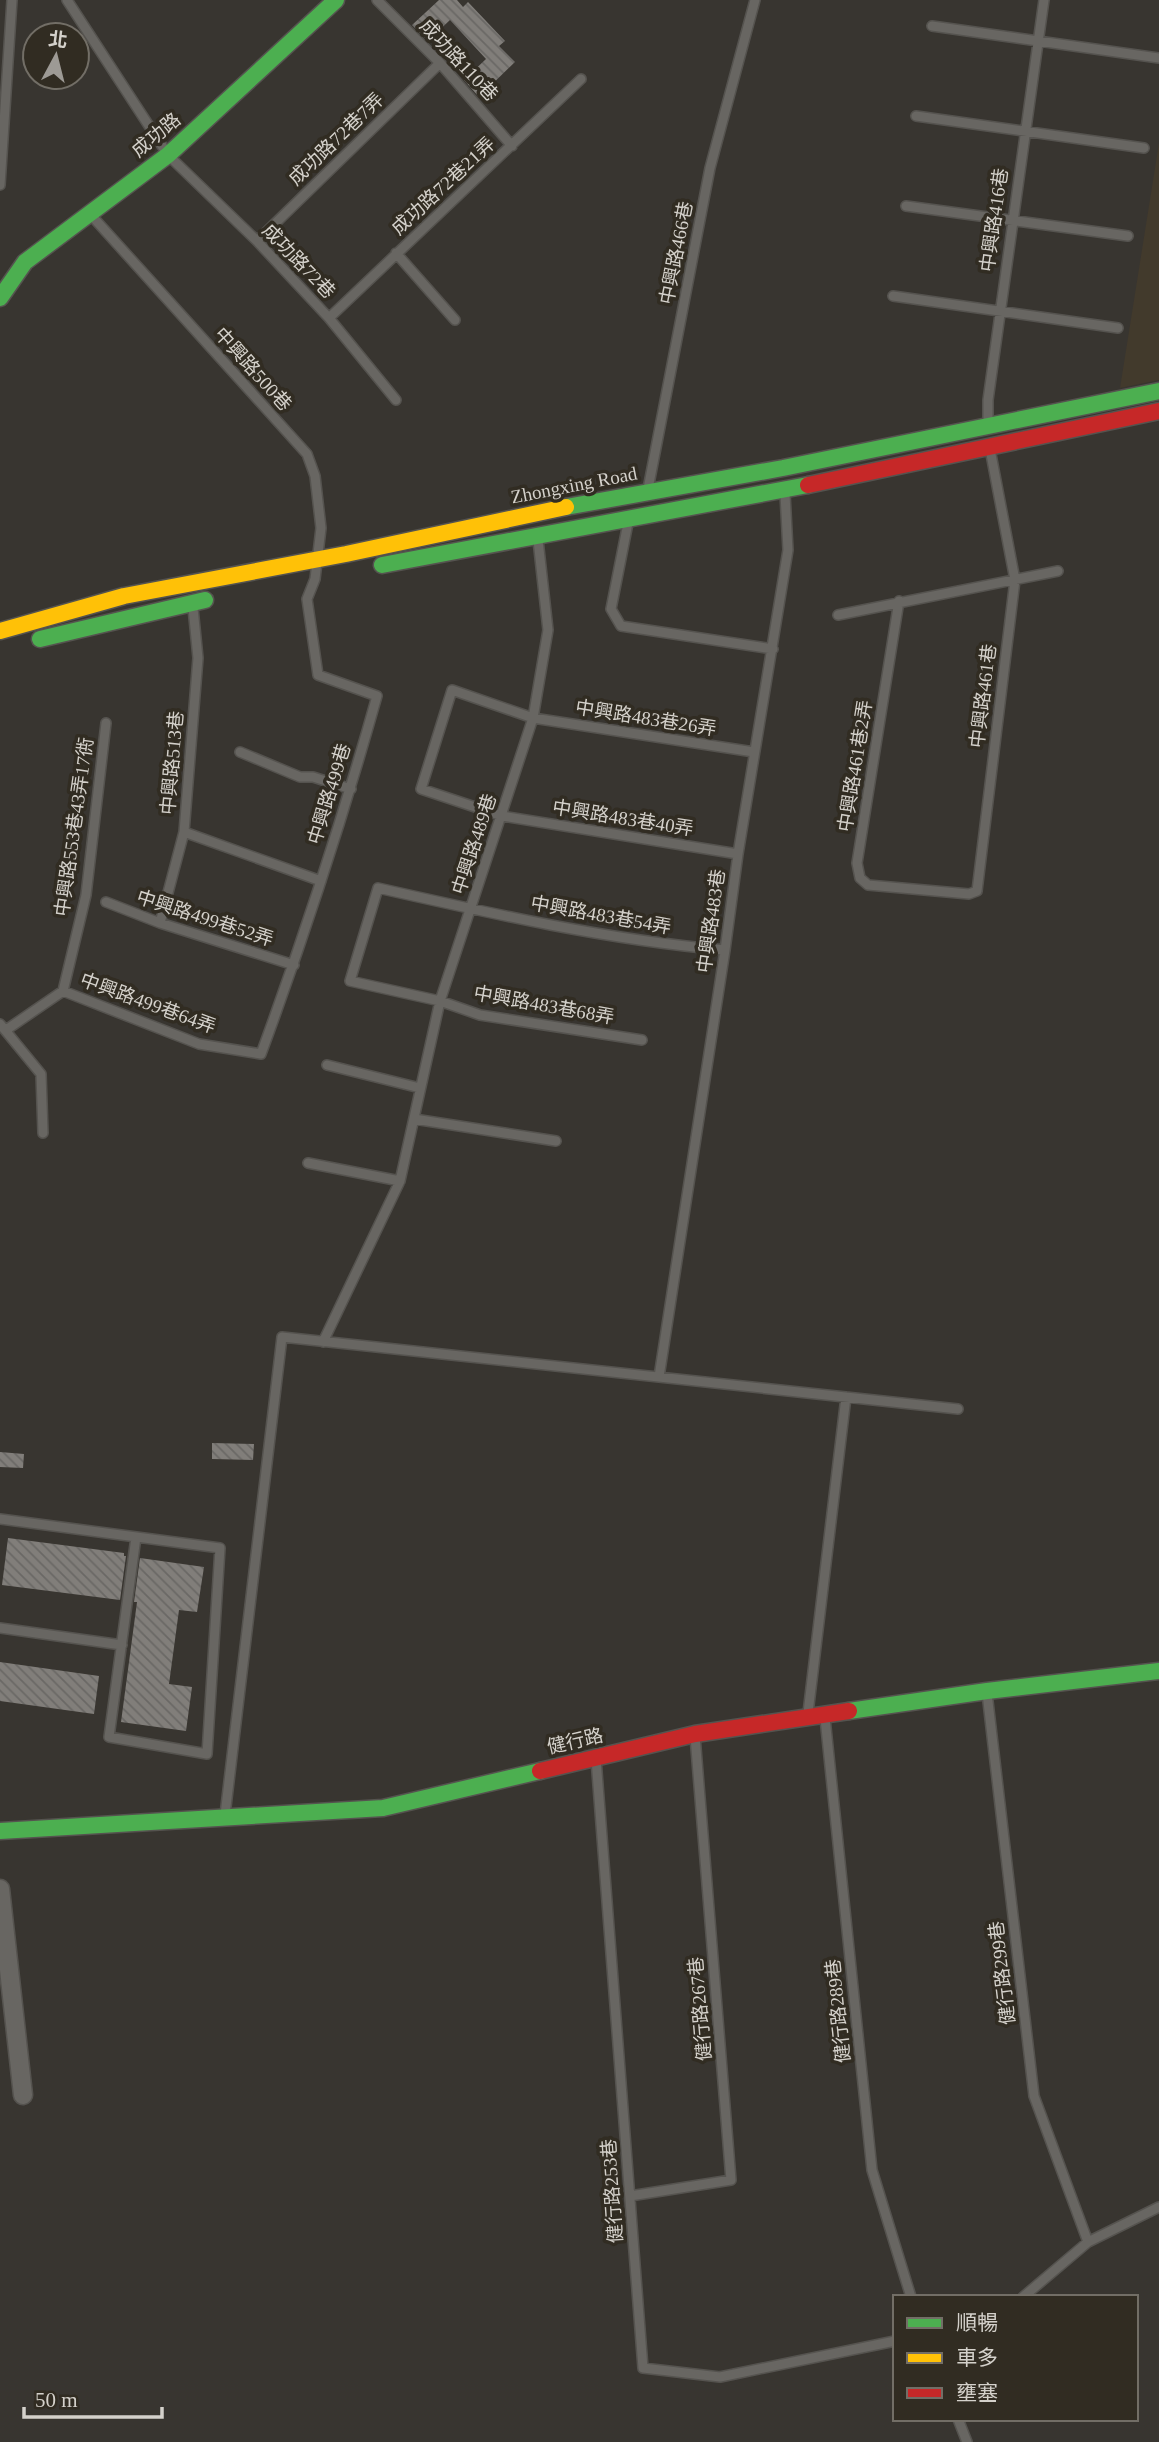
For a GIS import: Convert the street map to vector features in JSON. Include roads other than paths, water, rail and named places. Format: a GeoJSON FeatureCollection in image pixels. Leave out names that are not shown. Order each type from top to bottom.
{"type":"FeatureCollection","features":[{"type":"Feature","properties":{"kind":"main road","name":"成功路"},"geometry":{"type":"LineString","coordinates":[[0,298],[25,262],[168,155],[336,0]]}},
{"type":"Feature","properties":{"kind":"main road","name":"Zhongxing Road"},"geometry":{"type":"LineString","coordinates":[[0,631],[124,596],[533,514],[783,468],[1159,391]]}},
{"type":"Feature","properties":{"kind":"main road"},"geometry":{"type":"LineString","coordinates":[[363,568],[785,490],[1159,411]]}},
{"type":"Feature","properties":{"kind":"main road"},"geometry":{"type":"LineString","coordinates":[[29,642],[219,597]]}},
{"type":"Feature","properties":{"kind":"main road","name":"健行路"},"geometry":{"type":"LineString","coordinates":[[0,1831],[383,1808],[695,1734],[987,1691],[1159,1671]]}},
{"type":"Feature","properties":{"kind":"street"},"geometry":{"type":"LineString","coordinates":[[0,1889],[23,2095]]}},
{"type":"Feature","properties":{"kind":"lane"},"geometry":{"type":"LineString","coordinates":[[0,185],[12,0]]}},
{"type":"Feature","properties":{"kind":"lane","name":"成功路72巷"},"geometry":{"type":"LineString","coordinates":[[67,0],[168,155],[257,241],[329,318],[396,400]]}},
{"type":"Feature","properties":{"kind":"lane","name":"成功路110巷"},"geometry":{"type":"LineString","coordinates":[[377,0],[440,63],[512,146]]}},
{"type":"Feature","properties":{"kind":"lane","name":"中興路466巷"},"geometry":{"type":"LineString","coordinates":[[650,515],[647,493],[710,168],[755,0]]}},
{"type":"Feature","properties":{"kind":"lane","name":"中興路416巷"},"geometry":{"type":"LineString","coordinates":[[989,446],[988,400],[1044,0]]}},
{"type":"Feature","properties":{"kind":"lane"},"geometry":{"type":"LineString","coordinates":[[932,26],[1039,39],[1158,58]]}},
{"type":"Feature","properties":{"kind":"lane","name":"成功路72巷7弄"},"geometry":{"type":"LineString","coordinates":[[257,241],[440,63]]}},
{"type":"Feature","properties":{"kind":"lane","name":"成功路72巷21弄"},"geometry":{"type":"LineString","coordinates":[[329,318],[581,79]]}},
{"type":"Feature","properties":{"kind":"lane"},"geometry":{"type":"LineString","coordinates":[[916,116],[1144,148]]}},
{"type":"Feature","properties":{"kind":"lane"},"geometry":{"type":"LineString","coordinates":[[906,206],[1128,236]]}},
{"type":"Feature","properties":{"kind":"lane","name":"中興路500巷"},"geometry":{"type":"LineString","coordinates":[[89,212],[307,454],[315,476],[321,528],[314,579]]}},
{"type":"Feature","properties":{"kind":"lane"},"geometry":{"type":"LineString","coordinates":[[396,253],[455,320]]}},
{"type":"Feature","properties":{"kind":"lane"},"geometry":{"type":"LineString","coordinates":[[893,296],[1118,328]]}},
{"type":"Feature","properties":{"kind":"lane","name":"中興路461巷"},"geometry":{"type":"LineString","coordinates":[[917,889],[969,894],[977,891],[1015,580],[989,446]]}},
{"type":"Feature","properties":{"kind":"lane","name":"中興路483巷"},"geometry":{"type":"LineString","coordinates":[[659,1377],[738,854],[788,550],[783,468]]}},
{"type":"Feature","properties":{"kind":"lane","name":"中興路489巷"},"geometry":{"type":"LineString","coordinates":[[323,1342],[400,1181],[440,1001],[533,718],[548,630],[538,536],[533,514]]}},
{"type":"Feature","properties":{"kind":"lane"},"geometry":{"type":"LineString","coordinates":[[628,520],[611,609],[621,626],[773,649]]}},
{"type":"Feature","properties":{"kind":"lane"},"geometry":{"type":"LineString","coordinates":[[838,615],[1058,571]]}},
{"type":"Feature","properties":{"kind":"lane","name":"中興路499巷"},"geometry":{"type":"LineString","coordinates":[[261,1054],[294,965],[351,789],[377,696],[318,675],[307,599],[314,579]]}},
{"type":"Feature","properties":{"kind":"lane","name":"中興路461巷2弄"},"geometry":{"type":"LineString","coordinates":[[900,601],[857,863],[860,878],[868,885],[917,889]]}},
{"type":"Feature","properties":{"kind":"lane","name":"中興路513巷"},"geometry":{"type":"LineString","coordinates":[[160,923],[184,832],[198,658],[192,603]]}},
{"type":"Feature","properties":{"kind":"lane","name":"中興路483巷26弄"},"geometry":{"type":"LineString","coordinates":[[434,749],[452,690],[533,718],[754,752]]}},
{"type":"Feature","properties":{"kind":"lane","name":"中興路553巷43弄17衖"},"geometry":{"type":"LineString","coordinates":[[63,991],[86,895],[106,723]]}},
{"type":"Feature","properties":{"kind":"lane","name":"中興路483巷40弄"},"geometry":{"type":"LineString","coordinates":[[434,749],[421,789],[502,816],[738,854]]}},
{"type":"Feature","properties":{"kind":"lane"},"geometry":{"type":"LineString","coordinates":[[240,752],[300,777],[313,777],[351,789]]}},
{"type":"Feature","properties":{"kind":"lane"},"geometry":{"type":"LineString","coordinates":[[184,832],[321,881]]}},
{"type":"Feature","properties":{"kind":"lane","name":"中興路483巷54弄"},"geometry":{"type":"LineString","coordinates":[[364,932],[379,888],[470,909],[659,944],[725,950]]}},
{"type":"Feature","properties":{"kind":"lane","name":"中興路499巷52弄"},"geometry":{"type":"LineString","coordinates":[[106,902],[160,923],[294,965]]}},
{"type":"Feature","properties":{"kind":"lane","name":"中興路483巷68弄"},"geometry":{"type":"LineString","coordinates":[[364,932],[349,981],[440,1001],[480,1015],[642,1040]]}},
{"type":"Feature","properties":{"kind":"lane"},"geometry":{"type":"LineString","coordinates":[[43,1133],[40,1074],[3,1027],[63,991]]}},
{"type":"Feature","properties":{"kind":"lane","name":"中興路499巷64弄"},"geometry":{"type":"LineString","coordinates":[[63,991],[199,1044],[261,1054]]}},
{"type":"Feature","properties":{"kind":"lane"},"geometry":{"type":"LineString","coordinates":[[327,1065],[420,1088]]}},
{"type":"Feature","properties":{"kind":"lane"},"geometry":{"type":"LineString","coordinates":[[414,1119],[556,1141]]}},
{"type":"Feature","properties":{"kind":"lane"},"geometry":{"type":"LineString","coordinates":[[308,1163],[400,1181]]}},
{"type":"Feature","properties":{"kind":"lane"},"geometry":{"type":"LineString","coordinates":[[225,1816],[282,1337],[958,1409]]}},
{"type":"Feature","properties":{"kind":"lane"},"geometry":{"type":"LineString","coordinates":[[807,1719],[846,1397]]}},
{"type":"Feature","properties":{"kind":"lane"},"geometry":{"type":"LineString","coordinates":[[0,1519],[220,1548],[207,1754],[109,1737],[136,1537]]}},
{"type":"Feature","properties":{"kind":"lane"},"geometry":{"type":"LineString","coordinates":[[0,1628],[121,1645]]}},
{"type":"Feature","properties":{"kind":"lane","name":"健行路299巷"},"geometry":{"type":"LineString","coordinates":[[987,1691],[1034,2096],[1088,2242]]}},
{"type":"Feature","properties":{"kind":"lane","name":"健行路289巷"},"geometry":{"type":"LineString","coordinates":[[825,1716],[872,2170],[910,2295]]}},
{"type":"Feature","properties":{"kind":"lane","name":"健行路267巷"},"geometry":{"type":"LineString","coordinates":[[630,2196],[732,2180],[695,1734]]}},
{"type":"Feature","properties":{"kind":"lane","name":"健行路253巷"},"geometry":{"type":"LineString","coordinates":[[596,1757],[643,2368],[720,2377],[893,2341]]}},
{"type":"Feature","properties":{"kind":"lane"},"geometry":{"type":"LineString","coordinates":[[1025,2295],[1088,2242],[1159,2207]]}},
{"type":"Feature","properties":{"kind":"lane"},"geometry":{"type":"LineString","coordinates":[[959,2421],[967,2442]]}}]}
